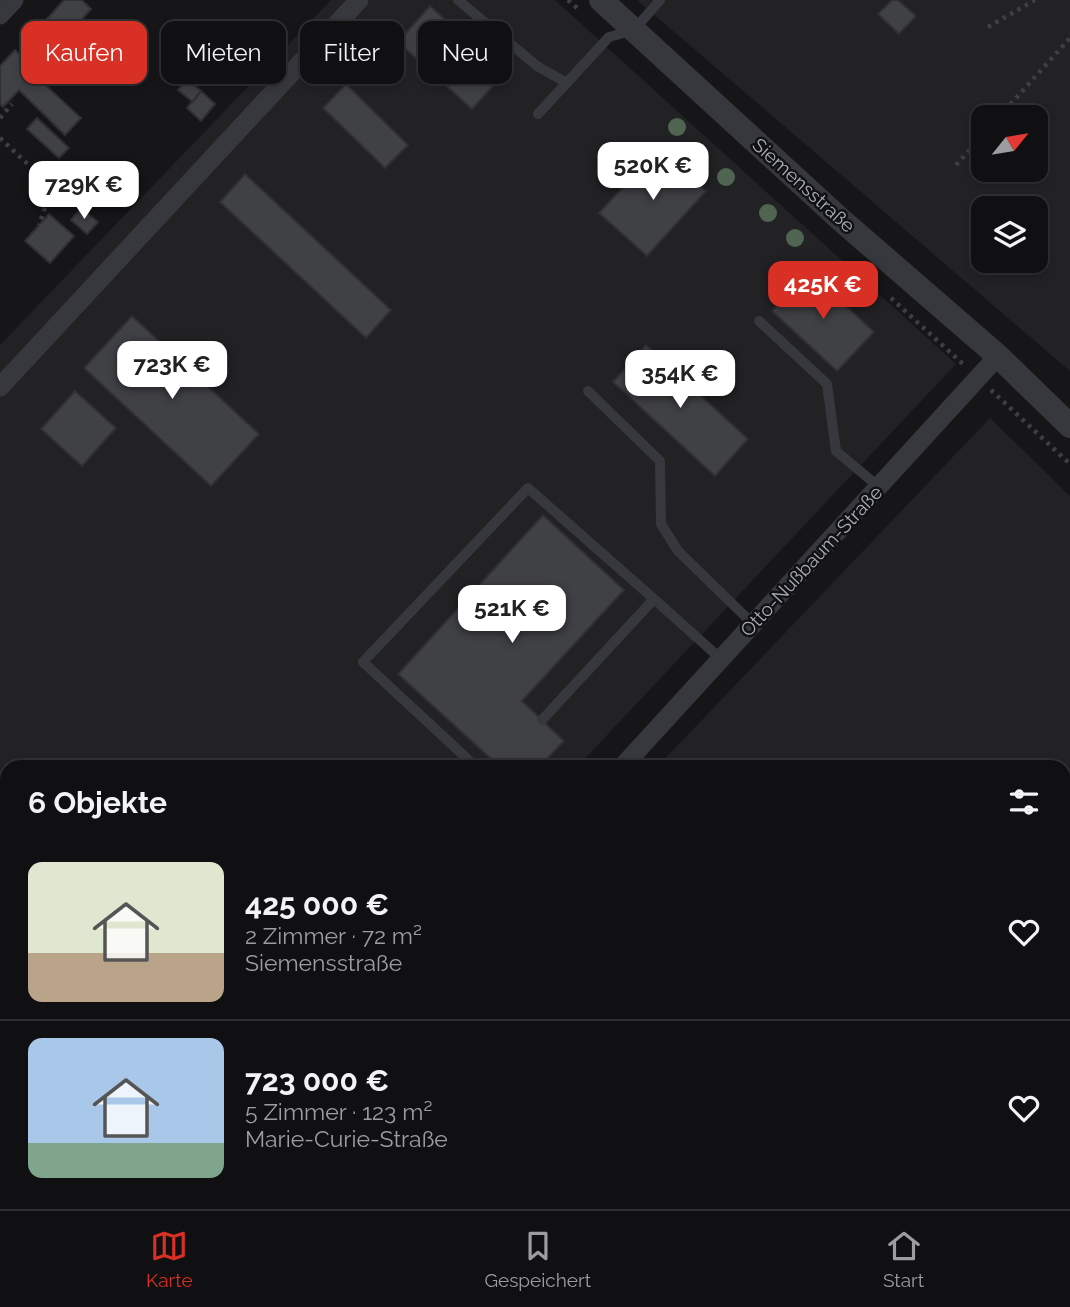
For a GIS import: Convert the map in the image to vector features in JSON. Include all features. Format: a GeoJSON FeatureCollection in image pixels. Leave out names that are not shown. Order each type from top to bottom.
{"type":"FeatureCollection","features":[{"type":"Feature","properties":{"kind":"street"},"geometry":{"type":"LineString","coordinates":[[0,15],[14,0]]}},
{"type":"Feature","properties":{"kind":"street"},"geometry":{"type":"LineString","coordinates":[[0,387],[359,0]]}},
{"type":"Feature","properties":{"kind":"street","name":"Siemensstraße"},"geometry":{"type":"LineString","coordinates":[[601,0],[840,219],[998,356],[1070,426]]}},
{"type":"Feature","properties":{"kind":"street","name":"Otto-Nußbaum-Straße"},"geometry":{"type":"LineString","coordinates":[[628,760],[998,356]]}},
{"type":"Feature","properties":{"kind":"lane"},"geometry":{"type":"LineString","coordinates":[[458,0],[537,66],[567,83]]}},
{"type":"Feature","properties":{"kind":"lane"},"geometry":{"type":"LineString","coordinates":[[538,114],[609,37],[634,30],[660,0]]}},
{"type":"Feature","properties":{"kind":"lane"},"geometry":{"type":"LineString","coordinates":[[759,321],[827,384],[836,451],[879,487]]}},
{"type":"Feature","properties":{"kind":"lane"},"geometry":{"type":"LineString","coordinates":[[588,391],[660,461],[661,524],[678,551],[753,624]]}},
{"type":"Feature","properties":{"kind":"lane"},"geometry":{"type":"LineString","coordinates":[[468,760],[363,663],[528,488],[721,659]]}},
{"type":"Feature","properties":{"kind":"lane"},"geometry":{"type":"LineString","coordinates":[[542,720],[654,599]]}},
{"type":"Feature","properties":{"kind":"path"},"geometry":{"type":"LineString","coordinates":[[988,27],[1035,0]]}},
{"type":"Feature","properties":{"kind":"path"},"geometry":{"type":"LineString","coordinates":[[1010,105],[1070,38]]}},
{"type":"Feature","properties":{"kind":"path"},"geometry":{"type":"LineString","coordinates":[[0,118],[12,104]]}},
{"type":"Feature","properties":{"kind":"path"},"geometry":{"type":"LineString","coordinates":[[0,138],[52,187],[39,225]]}},
{"type":"Feature","properties":{"kind":"path"},"geometry":{"type":"LineString","coordinates":[[956,165],[971,149]]}},
{"type":"Feature","properties":{"kind":"shaded area"},"geometry":{"type":"Polygon","coordinates":[[[331,0],[555,0],[956,364],[584,760],[0,760],[0,345],[250,84],[286,84],[286,47],[300,32],[300,84],[404,84],[404,21],[311,21],[331,0]]]}},
{"type":"Feature","properties":{"kind":"shaded area"},"geometry":{"type":"Polygon","coordinates":[[[637,0],[1070,0],[1070,371],[637,0]]]}},
{"type":"Feature","properties":{"kind":"shaded area"},"geometry":{"type":"Polygon","coordinates":[[[990,418],[1070,496],[1070,760],[664,760],[990,418]]]}},
{"type":"Feature","properties":{"kind":"building"},"geometry":{"type":"Polygon","coordinates":[[[64,0],[82,0],[91,9],[80,21],[47,19],[64,0]]]}},
{"type":"Feature","properties":{"kind":"building"},"geometry":{"type":"Polygon","coordinates":[[[892,0],[898,0],[916,16],[899,34],[878,14],[892,0]]]}},
{"type":"Feature","properties":{"kind":"building"},"geometry":{"type":"Polygon","coordinates":[[[430,6],[447,21],[418,21],[418,60],[404,47],[404,35],[430,6]]]}},
{"type":"Feature","properties":{"kind":"building"},"geometry":{"type":"Polygon","coordinates":[[[15,50],[21,56],[21,84],[44,84],[81,118],[65,135],[19,90],[3,107],[0,104],[0,66],[15,50]]]}},
{"type":"Feature","properties":{"kind":"building"},"geometry":{"type":"Polygon","coordinates":[[[183,84],[193,84],[201,91],[193,102],[178,90],[183,84]]]}},
{"type":"Feature","properties":{"kind":"building"},"geometry":{"type":"Polygon","coordinates":[[[346,84],[408,145],[385,168],[323,108],[346,84]]]}},
{"type":"Feature","properties":{"kind":"building"},"geometry":{"type":"Polygon","coordinates":[[[444,84],[495,84],[472,109],[444,84]]]}},
{"type":"Feature","properties":{"kind":"building"},"geometry":{"type":"Polygon","coordinates":[[[201,91],[215,104],[201,121],[187,108],[201,91]]]}},
{"type":"Feature","properties":{"kind":"building"},"geometry":{"type":"Polygon","coordinates":[[[37,118],[69,148],[59,158],[27,129],[37,118]]]}},
{"type":"Feature","properties":{"kind":"building"},"geometry":{"type":"Polygon","coordinates":[[[659,148],[706,191],[647,256],[599,213],[659,148]]]}},
{"type":"Feature","properties":{"kind":"building"},"geometry":{"type":"Polygon","coordinates":[[[245,174],[391,310],[366,338],[220,202],[245,174]]]}},
{"type":"Feature","properties":{"kind":"building"},"geometry":{"type":"Polygon","coordinates":[[[81,208],[98,222],[87,234],[71,220],[81,208]]]}},
{"type":"Feature","properties":{"kind":"building"},"geometry":{"type":"Polygon","coordinates":[[[49,214],[74,236],[50,263],[25,241],[49,214]]]}},
{"type":"Feature","properties":{"kind":"building"},"geometry":{"type":"Polygon","coordinates":[[[809,271],[874,332],[837,371],[772,311],[809,271]]]}},
{"type":"Feature","properties":{"kind":"building"},"geometry":{"type":"Polygon","coordinates":[[[132,316],[259,434],[211,486],[84,368],[132,316]]]}},
{"type":"Feature","properties":{"kind":"building"},"geometry":{"type":"Polygon","coordinates":[[[646,345],[748,439],[715,476],[613,382],[646,345]]]}},
{"type":"Feature","properties":{"kind":"building"},"geometry":{"type":"Polygon","coordinates":[[[75,391],[116,428],[82,466],[41,429],[75,391]]]}},
{"type":"Feature","properties":{"kind":"building"},"geometry":{"type":"Polygon","coordinates":[[[543,515],[624,590],[522,701],[564,741],[546,760],[492,760],[398,674],[543,515]]]}}]}
